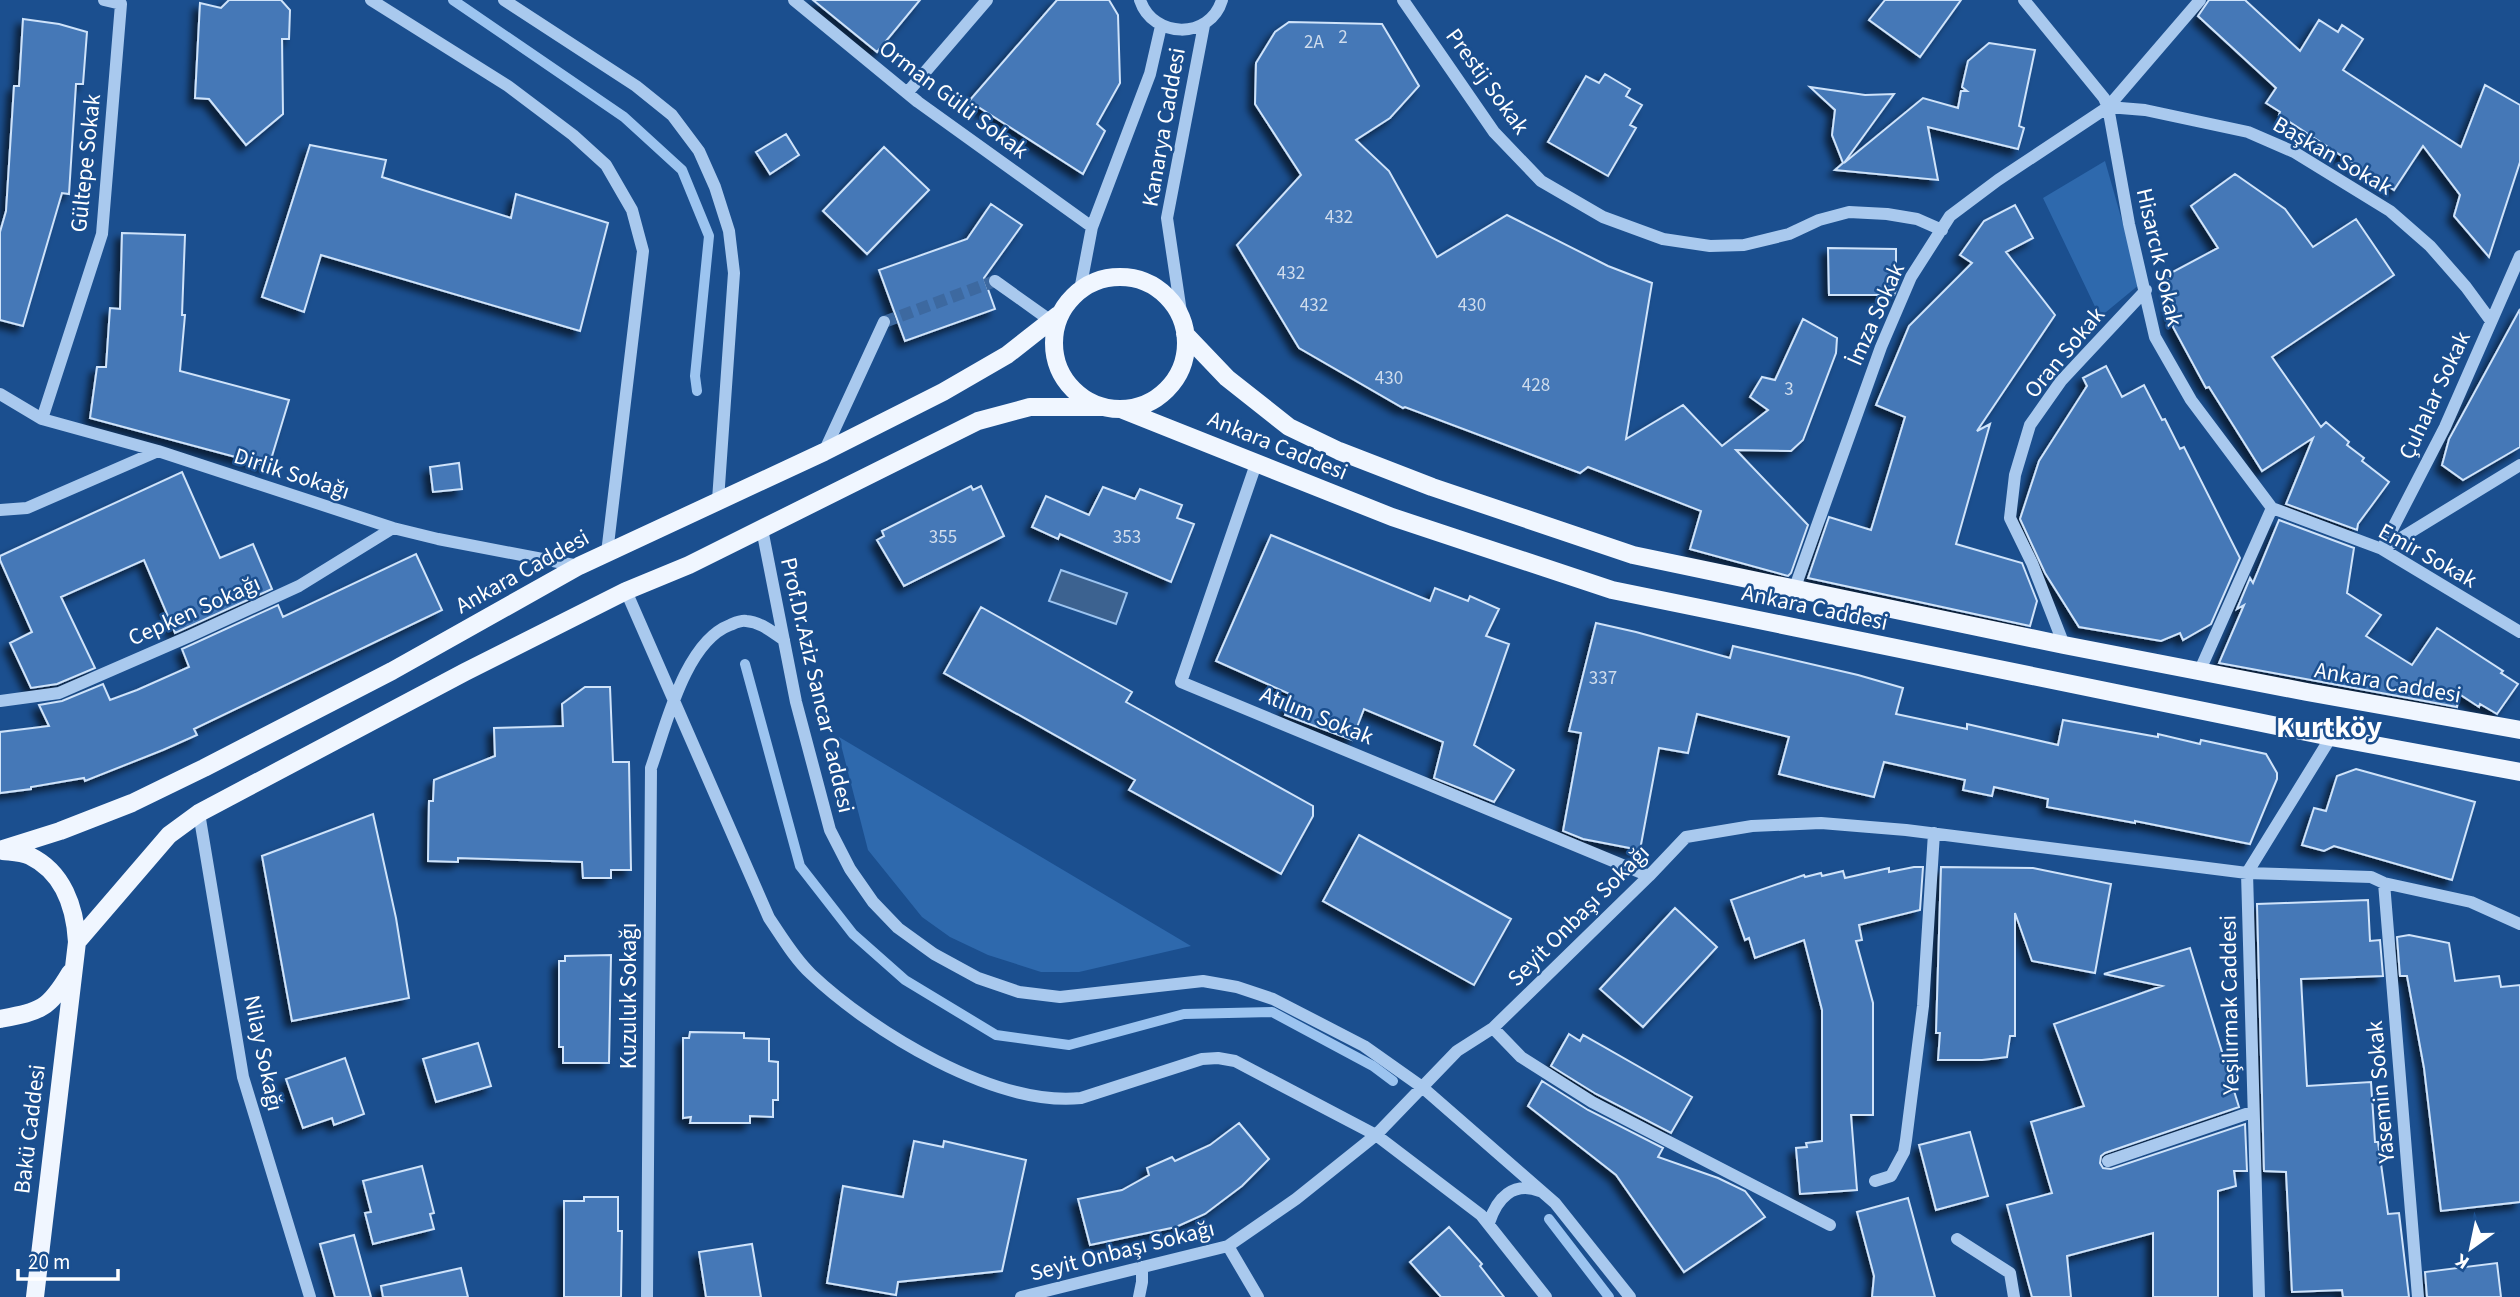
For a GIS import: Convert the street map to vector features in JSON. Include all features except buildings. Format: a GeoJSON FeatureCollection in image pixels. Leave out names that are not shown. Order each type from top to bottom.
{"type":"FeatureCollection","features":[{"type":"Feature","properties":{"kind":"main road"},"geometry":{"type":"LineString","coordinates":[[77,942],[169,835],[199,813],[626,591],[689,565],[978,421],[1030,407],[1102,407],[1123,410],[1143,405],[1161,395],[1176,380],[1184,361],[1184,327],[1171,300],[1154,286],[1133,277],[1110,276],[1088,284],[1071,297],[1055,318],[1055,361],[1065,381],[1081,397],[1102,407]]}},
{"type":"Feature","properties":{"kind":"main road","name":"Ankara Caddesi"},"geometry":{"type":"LineString","coordinates":[[0,850],[60,831],[132,803],[192,774],[392,671],[579,566],[824,452],[943,392],[1007,355],[1055,318]]}},
{"type":"Feature","properties":{"kind":"main road","name":"Ankara Caddesi"},"geometry":{"type":"LineString","coordinates":[[1184,327],[1251,399],[1289,427],[1339,451],[1432,488],[1633,555],[2064,645],[2520,730]]}},
{"type":"Feature","properties":{"kind":"main road","name":"Ankara Caddesi"},"geometry":{"type":"LineString","coordinates":[[1123,410],[1392,517],[1612,590],[2332,737],[2520,772]]}},
{"type":"Feature","properties":{"kind":"main road","name":"Bakü Caddesi"},"geometry":{"type":"LineString","coordinates":[[0,850],[28,855],[55,872],[76,918],[77,942],[35,1297]]}},
{"type":"Feature","properties":{"kind":"main road"},"geometry":{"type":"LineString","coordinates":[[0,1019],[26,1014],[47,1006],[74,967]]}},
{"type":"Feature","properties":{"kind":"street","name":"Gültepe Sokak"},"geometry":{"type":"LineString","coordinates":[[42,419],[102,234],[121,2],[104,0]]}},
{"type":"Feature","properties":{"kind":"street"},"geometry":{"type":"LineString","coordinates":[[370,0],[508,86],[573,135],[606,165],[632,209],[643,251],[607,553]]}},
{"type":"Feature","properties":{"kind":"street"},"geometry":{"type":"LineString","coordinates":[[504,0],[636,86],[672,115],[699,151],[715,187],[729,231],[734,273],[719,500]]}},
{"type":"Feature","properties":{"kind":"street","name":"Orman Gülü Sokak"},"geometry":{"type":"LineString","coordinates":[[794,0],[907,93],[1092,227]]}},
{"type":"Feature","properties":{"kind":"street"},"geometry":{"type":"LineString","coordinates":[[907,93],[988,0]]}},
{"type":"Feature","properties":{"kind":"street"},"geometry":{"type":"LineString","coordinates":[[1140,0],[1150,18],[1175,31],[1204,25],[1214,17],[1223,0]]}},
{"type":"Feature","properties":{"kind":"street","name":"Prestij Sokak"},"geometry":{"type":"LineString","coordinates":[[1403,0],[1494,132],[1541,181],[1603,217],[1662,240],[1710,246],[1744,245],[1788,234],[1819,220],[1849,212],[1917,219],[1942,229]]}},
{"type":"Feature","properties":{"kind":"street","name":"Hisarcık Sokak"},"geometry":{"type":"LineString","coordinates":[[2024,0],[2104,98],[2108,107],[2129,224],[2155,337],[2191,400],[2272,508]]}},
{"type":"Feature","properties":{"kind":"street"},"geometry":{"type":"LineString","coordinates":[[2036,0],[2038,17]]}},
{"type":"Feature","properties":{"kind":"street","name":"İmza Sokak"},"geometry":{"type":"LineString","coordinates":[[1794,590],[1881,347],[1911,277],[1950,216],[1998,180],[2108,107],[2200,0]]}},
{"type":"Feature","properties":{"kind":"street","name":"Kanarya Caddesi"},"geometry":{"type":"LineString","coordinates":[[1184,327],[1167,218],[1204,25]]}},
{"type":"Feature","properties":{"kind":"street","name":"Kanarya Caddesi"},"geometry":{"type":"LineString","coordinates":[[1080,290],[1092,227],[1150,74],[1161,26]]}},
{"type":"Feature","properties":{"kind":"street","name":"Başkan Sokak"},"geometry":{"type":"LineString","coordinates":[[2108,107],[2145,110],[2248,132],[2294,152],[2390,211],[2430,246],[2491,321]]}},
{"type":"Feature","properties":{"kind":"street","name":"Çuhalar Sokak"},"geometry":{"type":"LineString","coordinates":[[2382,549],[2445,428],[2520,256]]}},
{"type":"Feature","properties":{"kind":"street"},"geometry":{"type":"LineString","coordinates":[[995,281],[1055,318]]}},
{"type":"Feature","properties":{"kind":"street","name":"Oran Sokak"},"geometry":{"type":"LineString","coordinates":[[2064,645],[2032,563],[2010,518],[2015,474],[2030,425],[2061,381],[2146,290]]}},
{"type":"Feature","properties":{"kind":"street"},"geometry":{"type":"LineString","coordinates":[[824,452],[884,322]]}},
{"type":"Feature","properties":{"kind":"street","name":"Dirlik Sokağı"},"geometry":{"type":"LineString","coordinates":[[0,394],[42,419],[158,451],[393,528],[579,566]]}},
{"type":"Feature","properties":{"kind":"street"},"geometry":{"type":"LineString","coordinates":[[0,510],[26,508],[158,451]]}},
{"type":"Feature","properties":{"kind":"street","name":"Atılım Sokak"},"geometry":{"type":"LineString","coordinates":[[1256,464],[1181,682],[1649,876]]}},
{"type":"Feature","properties":{"kind":"street"},"geometry":{"type":"LineString","coordinates":[[2382,549],[2520,464]]}},
{"type":"Feature","properties":{"kind":"street"},"geometry":{"type":"LineString","coordinates":[[2200,670],[2272,508]]}},
{"type":"Feature","properties":{"kind":"street","name":"Emir Sokak"},"geometry":{"type":"LineString","coordinates":[[2272,508],[2382,549],[2520,632]]}},
{"type":"Feature","properties":{"kind":"street","name":"Cepken Sokağı"},"geometry":{"type":"LineString","coordinates":[[0,701],[60,693],[190,636],[299,586],[393,528]]}},
{"type":"Feature","properties":{"kind":"street","name":"Prof.Dr.Aziz Sancar Caddesi"},"geometry":{"type":"LineString","coordinates":[[762,529],[801,721],[830,830],[838,849],[873,902],[898,928],[934,954],[978,978],[1019,992],[1060,997],[1203,981],[1237,987],[1273,999],[1364,1046],[1422,1087],[1555,1203],[1630,1297]]}},
{"type":"Feature","properties":{"kind":"street"},"geometry":{"type":"LineString","coordinates":[[626,591],[769,918],[809,972],[846,1005],[880,1028],[970,1076],[1012,1091],[1060,1100],[1103,1092],[1202,1059],[1235,1061],[1376,1135],[1489,1223],[1546,1297]]}},
{"type":"Feature","properties":{"kind":"street","name":"Kuzuluk Sokağı"},"geometry":{"type":"LineString","coordinates":[[647,1297],[651,768],[674,700],[696,655],[712,636],[743,620],[763,626],[784,640]]}},
{"type":"Feature","properties":{"kind":"street"},"geometry":{"type":"LineString","coordinates":[[2247,873],[2332,737]]}},
{"type":"Feature","properties":{"kind":"street","name":"Nilay Sokağı"},"geometry":{"type":"LineString","coordinates":[[199,813],[243,1077],[310,1297]]}},
{"type":"Feature","properties":{"kind":"street","name":"Seyit Onbaşı Sokağı"},"geometry":{"type":"LineString","coordinates":[[1021,1297],[1228,1246],[1296,1199],[1376,1135],[1457,1051],[1493,1028],[1649,876],[1686,836],[1752,826],[1821,823],[1934,833],[2247,873],[2371,877],[2384,883],[2471,902],[2520,924]]}},
{"type":"Feature","properties":{"kind":"street"},"geometry":{"type":"LineString","coordinates":[[1875,1181],[1891,1176],[1899,1163],[1906,1140],[1923,1006],[1934,833]]}},
{"type":"Feature","properties":{"kind":"street","name":"Yeşilırmak Caddesi"},"geometry":{"type":"LineString","coordinates":[[2247,873],[2259,1297]]}},
{"type":"Feature","properties":{"kind":"street","name":"Yasemin Sokak"},"geometry":{"type":"LineString","coordinates":[[2384,883],[2418,1297]]}},
{"type":"Feature","properties":{"kind":"street"},"geometry":{"type":"LineString","coordinates":[[1493,1028],[1521,1057],[1592,1102],[1830,1225]]}},
{"type":"Feature","properties":{"kind":"street"},"geometry":{"type":"LineString","coordinates":[[2108,1161],[2252,1112]]}},
{"type":"Feature","properties":{"kind":"street"},"geometry":{"type":"LineString","coordinates":[[1489,1223],[1493,1211],[1510,1192],[1522,1187],[1544,1192]]}},
{"type":"Feature","properties":{"kind":"street"},"geometry":{"type":"LineString","coordinates":[[1957,1239],[2010,1273],[2014,1297]]}},
{"type":"Feature","properties":{"kind":"street"},"geometry":{"type":"LineString","coordinates":[[1228,1246],[1258,1297]]}},
{"type":"Feature","properties":{"kind":"street"},"geometry":{"type":"LineString","coordinates":[[1139,1297],[1142,1267]]}},
{"type":"Feature","properties":{"kind":"shaded area"},"geometry":{"type":"Polygon","coordinates":[[[2105,161],[2140,284],[2100,317],[2043,198],[2105,161]]]}},
{"type":"Feature","properties":{"kind":"shaded area"},"geometry":{"type":"Polygon","coordinates":[[[1061,570],[1127,593],[1116,624],[1049,601],[1061,570]]]}},
{"type":"Feature","properties":{"kind":"shaded area"},"geometry":{"type":"Polygon","coordinates":[[[839,737],[1191,946],[1079,972],[1041,972],[988,955],[950,937],[922,917],[868,850],[839,737]]]}},
{"type":"Feature","properties":{"kind":"waterway"},"geometry":{"type":"LineString","coordinates":[[453,0],[624,117],[682,170],[709,236],[695,376],[697,391]]}},
{"type":"Feature","properties":{"kind":"waterway"},"geometry":{"type":"LineString","coordinates":[[745,664],[800,866],[853,934],[905,980],[996,1035],[1069,1045],[1184,1014],[1272,1012],[1373,1066],[1393,1081]]}},
{"type":"Feature","properties":{"kind":"waterway"},"geometry":{"type":"LineString","coordinates":[[1549,1219],[1609,1297]]}},
{"type":"Feature","properties":{"kind":"tunnel"},"geometry":{"type":"LineString","coordinates":[[884,322],[995,281]]}},
{"type":"Feature","properties":{"kind":"district","name":"Kurtköy"},"geometry":{"type":"Point","coordinates":[2329,727]}}]}
